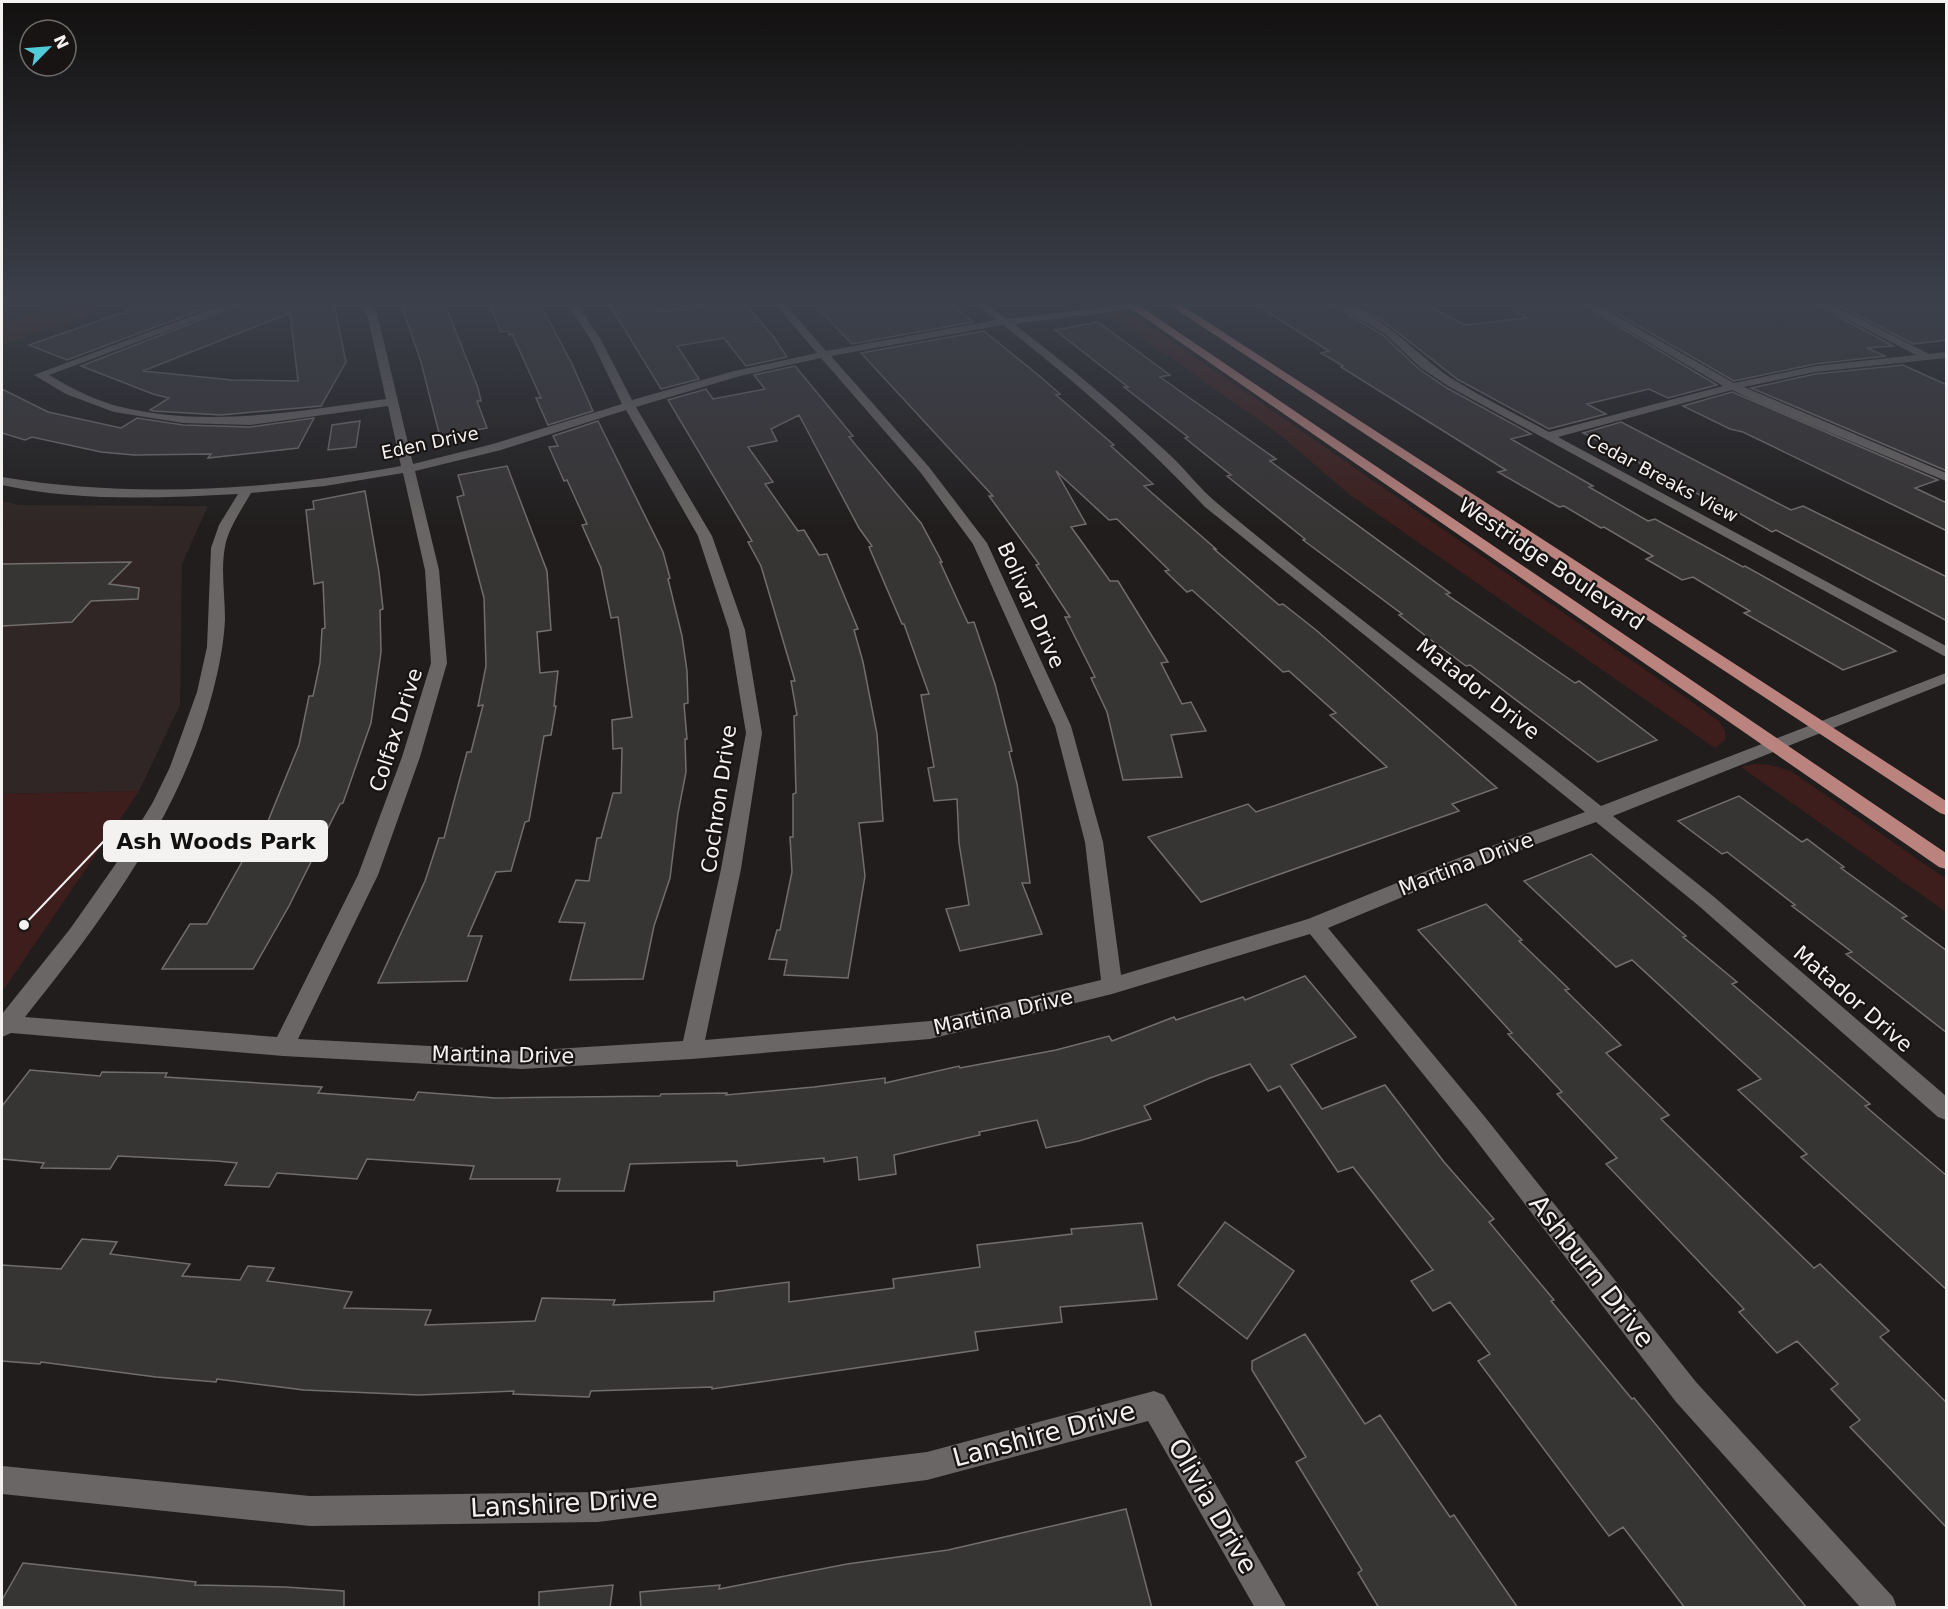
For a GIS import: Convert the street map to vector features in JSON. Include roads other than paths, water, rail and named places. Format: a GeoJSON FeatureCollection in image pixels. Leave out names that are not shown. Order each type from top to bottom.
{"type":"FeatureCollection","features":[{"type":"Feature","properties":{"kind":"main road","name":"Westridge Boulevard"},"geometry":{"type":"LineString","coordinates":[[1238,379],[1947,862]]}},
{"type":"Feature","properties":{"kind":"main road","name":"Westridge Boulevard"},"geometry":{"type":"LineString","coordinates":[[1288,379],[1947,809]]}},
{"type":"Feature","properties":{"kind":"street"},"geometry":{"type":"LineString","coordinates":[[47,379],[70,392],[118,410],[183,419],[250,422],[393,402]]}},
{"type":"Feature","properties":{"kind":"street","name":"Colfax Drive"},"geometry":{"type":"LineString","coordinates":[[283,1047],[368,875],[411,757],[440,663],[432,570],[388,379]]}},
{"type":"Feature","properties":{"kind":"street","name":"Cochron Drive"},"geometry":{"type":"LineString","coordinates":[[616,379],[705,536],[737,630],[754,733],[731,869],[692,1050]]}},
{"type":"Feature","properties":{"kind":"street","name":"Eden Drive"},"geometry":{"type":"LineString","coordinates":[[2,481],[84,493],[246,491],[326,482],[408,468],[495,447],[716,379]]}},
{"type":"Feature","properties":{"kind":"street","name":"Bolivar Drive"},"geometry":{"type":"LineString","coordinates":[[846,379],[926,470],[980,543],[1063,726],[1094,842],[1112,986]]}},
{"type":"Feature","properties":{"kind":"street","name":"Matador Drive"},"geometry":{"type":"LineString","coordinates":[[1078,379],[1167,459],[1210,504],[1369,633],[1479,717],[1706,901],[1947,1110]]}},
{"type":"Feature","properties":{"kind":"street","name":"Cedar Breaks View"},"geometry":{"type":"LineString","coordinates":[[1445,379],[1947,652]]}},
{"type":"Feature","properties":{"kind":"street"},"geometry":{"type":"LineString","coordinates":[[1722,379],[1765,402],[1947,477]]}},
{"type":"Feature","properties":{"kind":"street"},"geometry":{"type":"LineString","coordinates":[[1546,436],[1767,379]]}},
{"type":"Feature","properties":{"kind":"street"},"geometry":{"type":"LineString","coordinates":[[4,1026],[102,902],[142,838],[173,780],[190,740],[205,691],[217,623],[218,548],[225,528],[246,491]]}},
{"type":"Feature","properties":{"kind":"street","name":"Martina Drive"},"geometry":{"type":"LineString","coordinates":[[4,1026],[283,1047],[522,1060],[692,1050],[930,1030],[1112,986],[1314,925],[1463,864],[1599,814],[1947,678]]}},
{"type":"Feature","properties":{"kind":"street","name":"Ashburn Drive"},"geometry":{"type":"LineString","coordinates":[[1314,925],[1477,1124],[1686,1392],[1882,1608]]}},
{"type":"Feature","properties":{"kind":"street","name":"Lanshire Drive"},"geometry":{"type":"LineString","coordinates":[[2,1480],[310,1511],[598,1507],[927,1466],[1154,1405]]}},
{"type":"Feature","properties":{"kind":"street","name":"Olivia Drive"},"geometry":{"type":"LineString","coordinates":[[1154,1405],[1272,1608]]}},
{"type":"Feature","properties":{"kind":"place","name":"Ash Woods Park"},"geometry":{"type":"Point","coordinates":[24,925]}}]}
